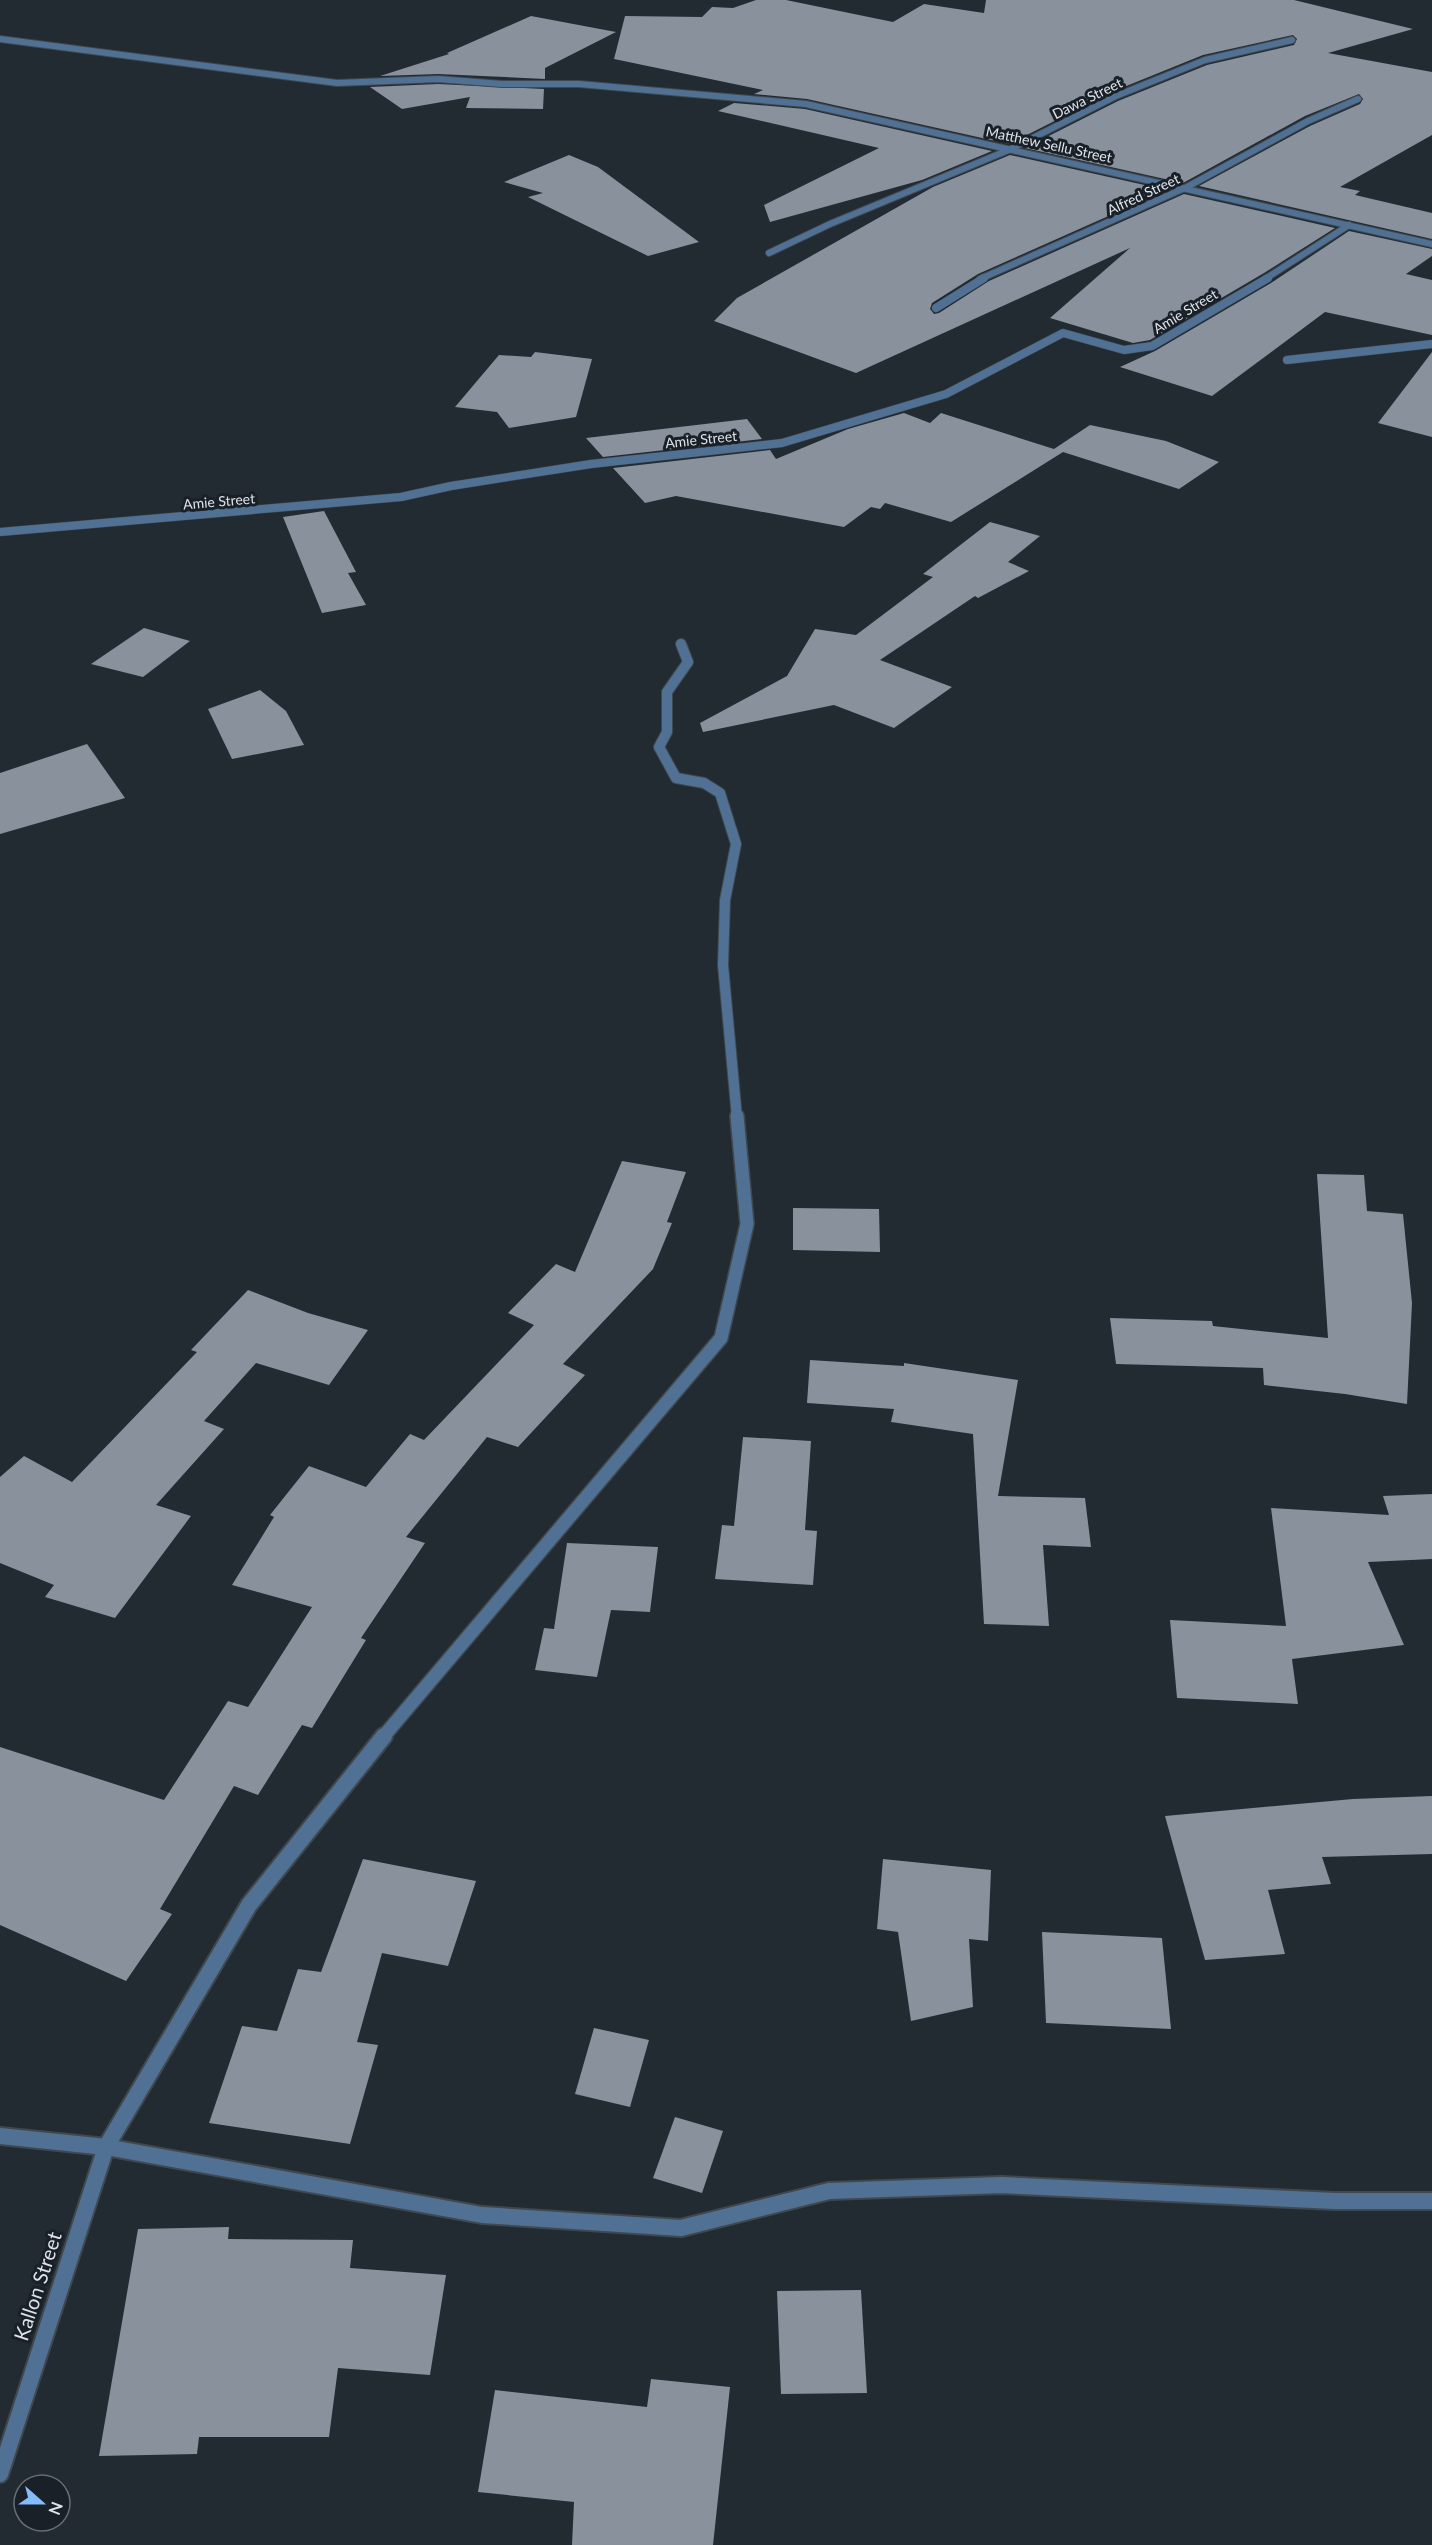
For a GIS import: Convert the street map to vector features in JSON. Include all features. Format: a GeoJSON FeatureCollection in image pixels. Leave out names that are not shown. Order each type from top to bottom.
{"type":"FeatureCollection","features":[{"type":"Feature","properties":{"kind":"street","name":"Matthew Sellu Street"},"geometry":{"type":"LineString","coordinates":[[0,39],[337,83],[438,79],[502,84],[579,84],[806,104],[1188,187],[1432,244]]}},
{"type":"Feature","properties":{"kind":"street","name":"Dawa Street"},"geometry":{"type":"LineString","coordinates":[[769,253],[830,224],[1011,148],[1116,96],[1197,63],[1292,40]]}},
{"type":"Feature","properties":{"kind":"street","name":"Alfred Street"},"geometry":{"type":"LineString","coordinates":[[936,308],[979,280],[1188,187],[1308,122],[1358,99]]}},
{"type":"Feature","properties":{"kind":"street","name":"Amie Street"},"geometry":{"type":"LineString","coordinates":[[0,532],[310,507],[401,497],[451,486],[591,464],[782,443],[946,394],[1063,333],[1124,350],[1152,346],[1295,262],[1349,225]]}},
{"type":"Feature","properties":{"kind":"street"},"geometry":{"type":"LineString","coordinates":[[1287,360],[1432,344]]}},
{"type":"Feature","properties":{"kind":"street","name":"Kallon Street"},"geometry":{"type":"LineString","coordinates":[[0,2474],[106,2147],[249,1905],[356,1769],[721,1338],[747,1224],[723,965],[725,900],[736,844],[720,794],[704,783],[676,778],[659,747],[667,732],[668,692],[688,662],[681,644]]}},
{"type":"Feature","properties":{"kind":"street"},"geometry":{"type":"LineString","coordinates":[[0,2136],[106,2147],[482,2216],[681,2228],[829,2191],[853,2190],[1001,2185],[1335,2201],[1432,2201]]}},
{"type":"Feature","properties":{"kind":"building"},"geometry":{"type":"Polygon","coordinates":[[[756,0],[786,0],[893,22],[924,4],[984,13],[986,0],[1294,0],[1413,29],[1328,53],[1432,72],[1432,135],[1340,187],[1360,191],[1355,195],[1432,213],[1432,239],[1199,186],[1310,126],[1360,104],[1363,99],[1359,94],[1305,116],[1183,183],[1025,148],[1118,101],[1207,65],[1294,45],[1297,39],[1293,35],[1203,55],[1114,91],[1009,144],[807,99],[754,94],[763,90],[614,59],[625,16],[702,17],[712,7],[733,8],[756,0]]]}},
{"type":"Feature","properties":{"kind":"building"},"geometry":{"type":"Polygon","coordinates":[[[531,16],[616,32],[545,68],[545,79],[438,74],[380,76],[449,54],[447,53],[531,16]]]}},
{"type":"Feature","properties":{"kind":"building"},"geometry":{"type":"Polygon","coordinates":[[[438,84],[544,89],[543,109],[466,108],[470,97],[402,109],[370,87],[438,84]]]}},
{"type":"Feature","properties":{"kind":"building"},"geometry":{"type":"Polygon","coordinates":[[[734,103],[805,109],[992,151],[922,180],[770,222],[764,205],[879,148],[718,111],[734,103]]]}},
{"type":"Feature","properties":{"kind":"building"},"geometry":{"type":"Polygon","coordinates":[[[569,155],[598,167],[699,242],[648,256],[528,197],[543,193],[504,182],[569,155]]]}},
{"type":"Feature","properties":{"kind":"building"},"geometry":{"type":"Polygon","coordinates":[[[1010,155],[1167,190],[978,274],[932,303],[930,309],[934,314],[989,281],[1184,194],[1335,228],[1150,340],[1133,343],[1050,318],[1130,248],[856,373],[714,321],[737,298],[933,187],[1010,155]]]}},
{"type":"Feature","properties":{"kind":"building"},"geometry":{"type":"Polygon","coordinates":[[[1349,231],[1432,249],[1432,256],[1406,274],[1432,280],[1432,335],[1325,312],[1212,396],[1120,367],[1155,351],[1271,283],[1349,231]]]}},
{"type":"Feature","properties":{"kind":"building"},"geometry":{"type":"Polygon","coordinates":[[[535,352],[592,359],[576,417],[509,428],[497,412],[455,407],[499,355],[531,357],[535,352]]]}},
{"type":"Feature","properties":{"kind":"building"},"geometry":{"type":"Polygon","coordinates":[[[1432,352],[1432,437],[1378,423],[1432,352]]]}},
{"type":"Feature","properties":{"kind":"building"},"geometry":{"type":"Polygon","coordinates":[[[904,413],[930,423],[941,413],[1054,449],[1090,425],[1166,441],[1219,462],[1179,489],[1063,452],[951,522],[885,503],[880,509],[871,507],[844,527],[676,496],[645,503],[613,468],[770,450],[776,459],[848,429],[904,413]]]}},
{"type":"Feature","properties":{"kind":"building"},"geometry":{"type":"Polygon","coordinates":[[[747,419],[762,439],[603,457],[586,438],[747,419]]]}},
{"type":"Feature","properties":{"kind":"building"},"geometry":{"type":"Polygon","coordinates":[[[324,511],[356,572],[348,573],[366,605],[322,613],[283,517],[324,511]]]}},
{"type":"Feature","properties":{"kind":"building"},"geometry":{"type":"Polygon","coordinates":[[[990,522],[1040,536],[1008,562],[1029,571],[978,598],[975,596],[880,660],[952,687],[894,728],[834,705],[703,732],[700,723],[787,676],[815,629],[856,635],[933,577],[923,574],[990,522]]]}},
{"type":"Feature","properties":{"kind":"building"},"geometry":{"type":"Polygon","coordinates":[[[144,628],[190,641],[143,677],[91,664],[144,628]]]}},
{"type":"Feature","properties":{"kind":"building"},"geometry":{"type":"Polygon","coordinates":[[[260,690],[286,711],[304,745],[232,759],[208,709],[260,690]]]}},
{"type":"Feature","properties":{"kind":"building"},"geometry":{"type":"Polygon","coordinates":[[[87,744],[125,798],[0,834],[0,773],[87,744]]]}},
{"type":"Feature","properties":{"kind":"building"},"geometry":{"type":"Polygon","coordinates":[[[622,1161],[686,1172],[667,1222],[672,1223],[653,1269],[563,1364],[585,1375],[518,1447],[487,1437],[406,1537],[425,1543],[361,1638],[366,1640],[312,1728],[302,1725],[258,1795],[234,1786],[160,1909],[172,1914],[126,1981],[0,1925],[0,1747],[164,1800],[228,1701],[248,1707],[312,1607],[232,1585],[274,1517],[270,1515],[309,1466],[366,1487],[410,1434],[424,1440],[534,1325],[508,1313],[556,1264],[575,1272],[622,1161]]]}},
{"type":"Feature","properties":{"kind":"building"},"geometry":{"type":"Polygon","coordinates":[[[1317,1174],[1364,1175],[1367,1211],[1403,1214],[1412,1303],[1407,1404],[1264,1385],[1263,1368],[1116,1364],[1110,1318],[1212,1321],[1213,1326],[1328,1338],[1317,1174]]]}},
{"type":"Feature","properties":{"kind":"building"},"geometry":{"type":"Polygon","coordinates":[[[793,1208],[879,1209],[880,1252],[793,1250],[793,1208]]]}},
{"type":"Feature","properties":{"kind":"building"},"geometry":{"type":"Polygon","coordinates":[[[248,1290],[308,1313],[368,1330],[329,1385],[256,1363],[204,1421],[224,1429],[156,1505],[191,1516],[115,1618],[45,1597],[54,1585],[0,1563],[0,1477],[24,1456],[72,1482],[197,1352],[191,1350],[248,1290]]]}},
{"type":"Feature","properties":{"kind":"building"},"geometry":{"type":"Polygon","coordinates":[[[810,1360],[904,1366],[904,1363],[1018,1380],[998,1496],[1085,1498],[1091,1547],[1043,1545],[1049,1626],[984,1624],[973,1434],[891,1422],[894,1409],[807,1403],[810,1360]]]}},
{"type":"Feature","properties":{"kind":"building"},"geometry":{"type":"Polygon","coordinates":[[[743,1437],[811,1441],[805,1530],[817,1531],[813,1585],[715,1579],[722,1525],[734,1526],[743,1437]]]}},
{"type":"Feature","properties":{"kind":"building"},"geometry":{"type":"Polygon","coordinates":[[[1432,1494],[1432,1559],[1368,1562],[1404,1645],[1292,1659],[1298,1704],[1177,1698],[1170,1620],[1286,1626],[1271,1508],[1389,1515],[1383,1496],[1432,1494]]]}},
{"type":"Feature","properties":{"kind":"building"},"geometry":{"type":"Polygon","coordinates":[[[567,1543],[658,1547],[650,1612],[611,1610],[597,1677],[535,1670],[544,1628],[554,1629],[567,1543]]]}},
{"type":"Feature","properties":{"kind":"building"},"geometry":{"type":"Polygon","coordinates":[[[1432,1796],[1432,1854],[1322,1857],[1331,1884],[1268,1890],[1285,1954],[1205,1960],[1165,1816],[1353,1799],[1432,1796]]]}},
{"type":"Feature","properties":{"kind":"building"},"geometry":{"type":"Polygon","coordinates":[[[363,1859],[476,1881],[448,1966],[382,1953],[357,2042],[378,2045],[350,2144],[209,2123],[242,2026],[277,2031],[298,1969],[321,1972],[363,1859]]]}},
{"type":"Feature","properties":{"kind":"building"},"geometry":{"type":"Polygon","coordinates":[[[883,1859],[991,1870],[988,1941],[969,1939],[973,2007],[911,2021],[898,1932],[877,1929],[883,1859]]]}},
{"type":"Feature","properties":{"kind":"building"},"geometry":{"type":"Polygon","coordinates":[[[1042,1932],[1162,1938],[1171,2029],[1046,2023],[1042,1932]]]}},
{"type":"Feature","properties":{"kind":"building"},"geometry":{"type":"Polygon","coordinates":[[[594,2028],[649,2040],[630,2107],[575,2094],[594,2028]]]}},
{"type":"Feature","properties":{"kind":"building"},"geometry":{"type":"Polygon","coordinates":[[[675,2117],[723,2131],[702,2193],[653,2178],[675,2117]]]}},
{"type":"Feature","properties":{"kind":"building"},"geometry":{"type":"Polygon","coordinates":[[[229,2227],[228,2239],[353,2240],[350,2268],[446,2275],[430,2375],[338,2368],[329,2437],[199,2437],[197,2454],[99,2456],[138,2229],[229,2227]]]}},
{"type":"Feature","properties":{"kind":"building"},"geometry":{"type":"Polygon","coordinates":[[[861,2290],[867,2393],[781,2394],[777,2291],[861,2290]]]}},
{"type":"Feature","properties":{"kind":"building"},"geometry":{"type":"Polygon","coordinates":[[[651,2379],[730,2387],[713,2545],[572,2545],[574,2502],[478,2492],[495,2390],[647,2407],[651,2379]]]}}]}
